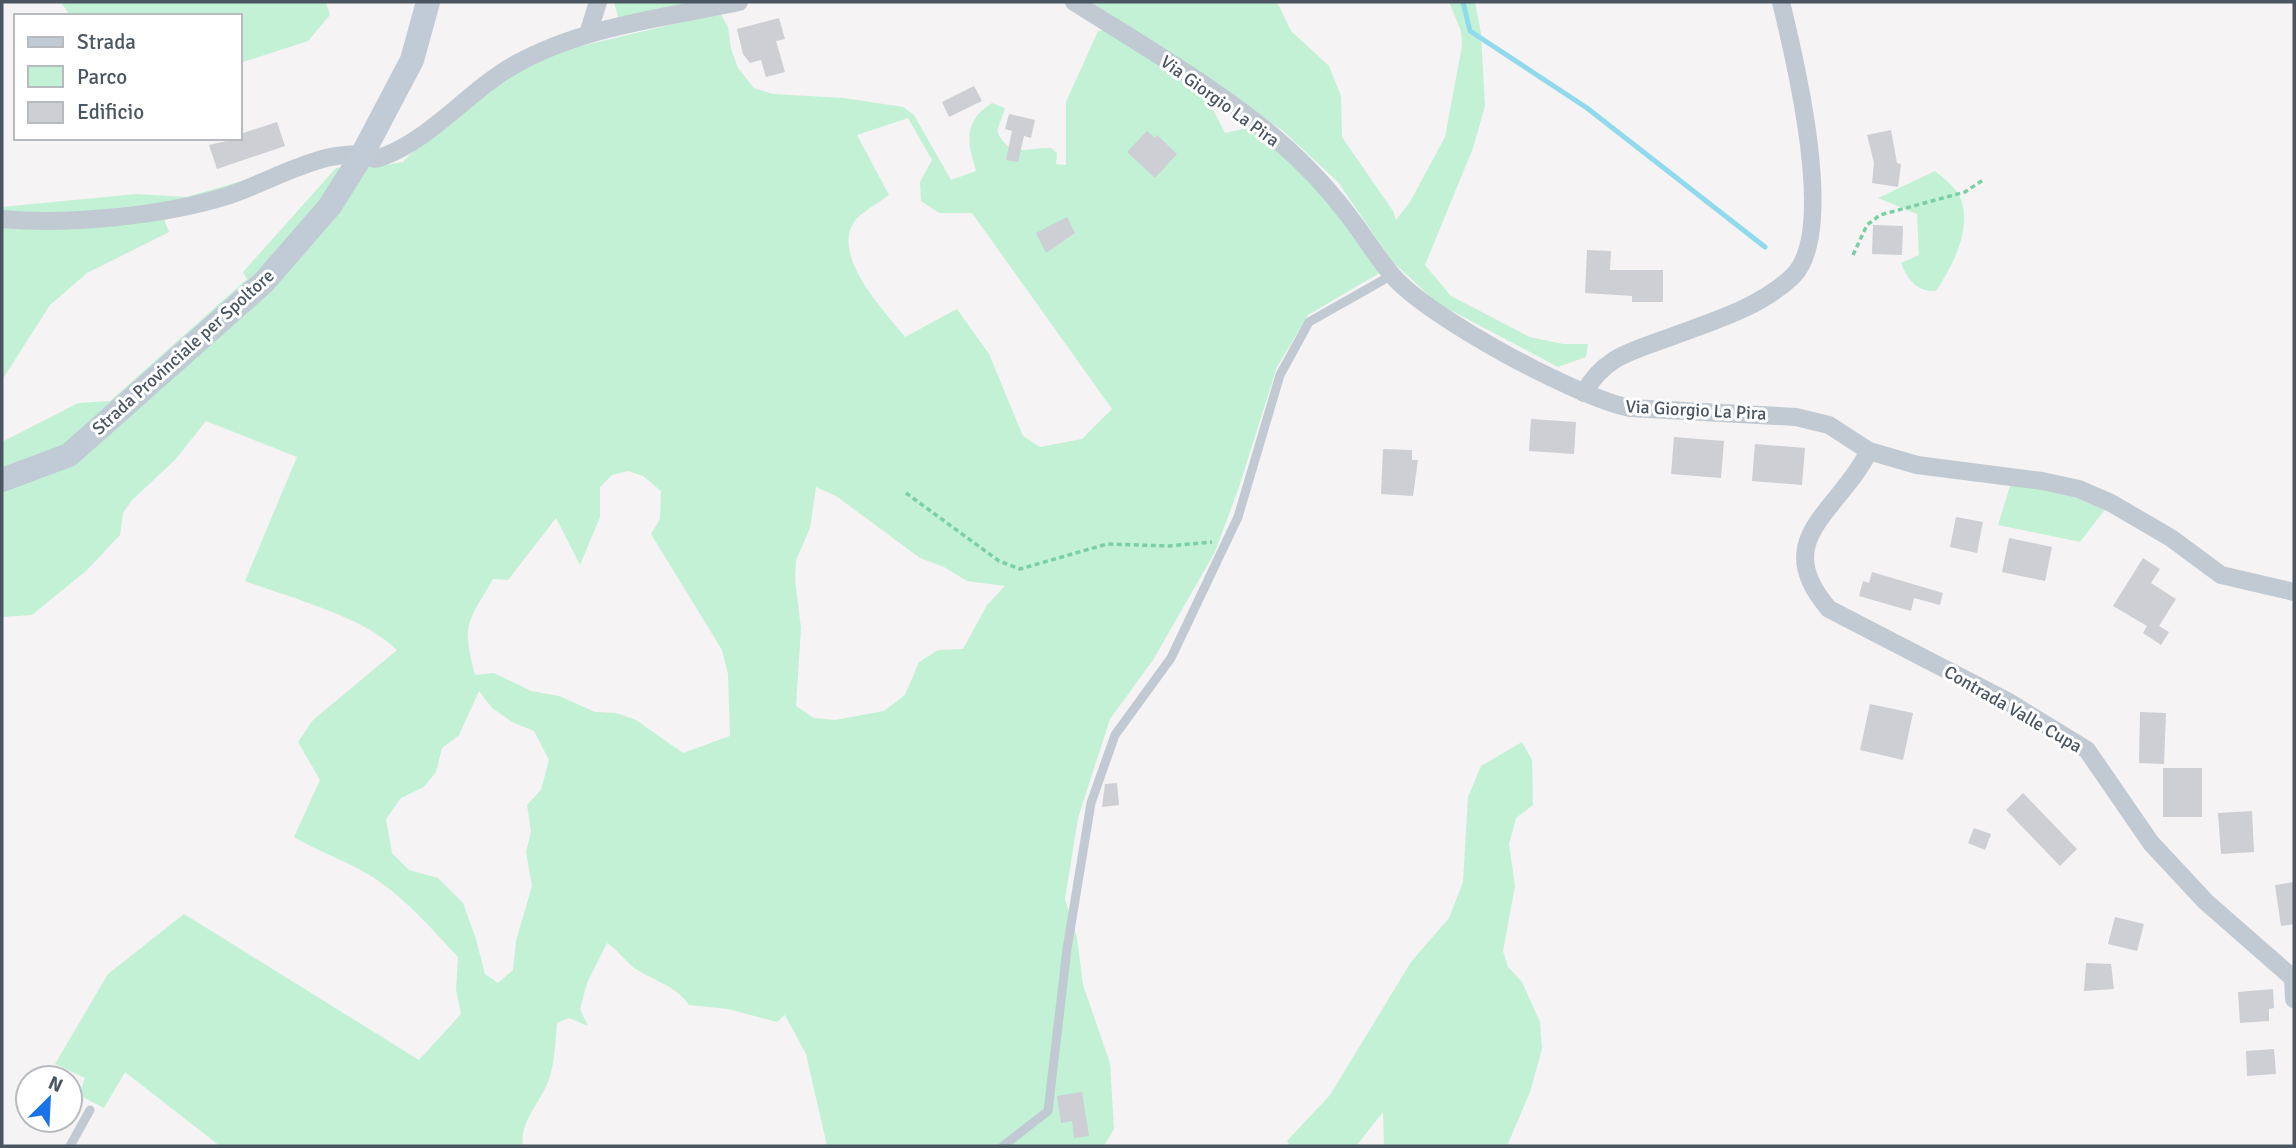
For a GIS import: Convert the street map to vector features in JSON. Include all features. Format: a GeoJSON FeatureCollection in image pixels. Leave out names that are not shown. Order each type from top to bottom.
{"type":"FeatureCollection","features":[{"type":"Feature","properties":{"kind":"street","name":"Strada Provinciale per Spoltore"},"geometry":{"type":"LineString","coordinates":[[2,480],[69,455],[264,282],[330,206],[362,155],[412,60],[428,2]]}},
{"type":"Feature","properties":{"kind":"street"},"geometry":{"type":"LineString","coordinates":[[588,34],[598,2]]}},
{"type":"Feature","properties":{"kind":"street"},"geometry":{"type":"LineString","coordinates":[[2,219],[38,221],[180,208],[228,195],[327,158],[362,155],[369,159],[380,159],[409,144],[515,65],[588,34],[740,2]]}},
{"type":"Feature","properties":{"kind":"street","name":"Via Giorgio La Pira"},"geometry":{"type":"LineString","coordinates":[[1074,2],[1263,128],[1327,189],[1392,275],[1413,297],[1439,314],[1606,404],[1630,408],[1807,419],[1840,430],[1869,451],[1917,465],[2042,481],[2079,489],[2111,503],[2171,538],[2221,575],[2294,592]]}},
{"type":"Feature","properties":{"kind":"street"},"geometry":{"type":"LineString","coordinates":[[1584,393],[1594,374],[1619,356],[1723,317],[1759,300],[1793,276],[1805,258],[1811,234],[1811,168],[1807,123],[1781,2]]}},
{"type":"Feature","properties":{"kind":"street","name":"Contrada Valle Cupa"},"geometry":{"type":"LineString","coordinates":[[1869,451],[1862,466],[1813,529],[1805,547],[1804,569],[1813,590],[1829,609],[2007,701],[2087,750],[2151,843],[2206,902],[2294,979]]}},
{"type":"Feature","properties":{"kind":"street"},"geometry":{"type":"LineString","coordinates":[[2294,979],[2294,999]]}},
{"type":"Feature","properties":{"kind":"lane"},"geometry":{"type":"LineString","coordinates":[[1003,1146],[1048,1111],[1067,949],[1091,803],[1115,735],[1171,657],[1238,517],[1280,375],[1309,322],[1392,275]]}},
{"type":"Feature","properties":{"kind":"lane"},"geometry":{"type":"LineString","coordinates":[[70,1146],[90,1110]]}},
{"type":"Feature","properties":{"kind":"path"},"geometry":{"type":"LineString","coordinates":[[1853,255],[1867,225],[1880,215],[1965,192],[1983,180]]}},
{"type":"Feature","properties":{"kind":"path"},"geometry":{"type":"LineString","coordinates":[[906,493],[999,561],[1020,569],[1107,544],[1169,547],[1228,538]]}},
{"type":"Feature","properties":{"kind":"green space"},"geometry":{"type":"Polygon","coordinates":[[[61,2],[326,2],[330,15],[308,41],[242,62],[242,14],[69,14],[61,2]]]}},
{"type":"Feature","properties":{"kind":"green space"},"geometry":{"type":"Polygon","coordinates":[[[614,2],[697,2],[630,19],[618,17],[614,2]]]}},
{"type":"Feature","properties":{"kind":"green space"},"geometry":{"type":"Polygon","coordinates":[[[1092,2],[1277,2],[1291,31],[1329,66],[1341,96],[1342,137],[1393,211],[1396,220],[1410,202],[1445,137],[1462,46],[1461,31],[1449,2],[1475,2],[1481,34],[1485,106],[1473,148],[1425,265],[1451,296],[1530,337],[1563,344],[1588,344],[1586,357],[1558,367],[1437,303],[1392,261],[1338,182],[1282,130],[1092,2]]]}},
{"type":"Feature","properties":{"kind":"green space"},"geometry":{"type":"Polygon","coordinates":[[[720,13],[728,27],[731,49],[738,68],[754,88],[773,94],[844,98],[903,107],[914,115],[951,180],[976,171],[969,141],[970,133],[976,117],[992,103],[1005,108],[997,131],[1007,146],[1019,150],[1051,148],[1057,153],[1056,164],[1066,165],[1066,102],[1098,31],[1105,30],[1206,96],[1225,133],[1252,127],[1328,199],[1381,272],[1308,315],[1277,367],[1239,487],[1215,552],[1153,660],[1110,719],[1078,818],[1065,899],[1077,937],[1083,985],[1110,1063],[1114,1129],[1104,1146],[827,1146],[806,1054],[785,1015],[777,1022],[728,1009],[689,1005],[672,988],[632,966],[607,943],[587,983],[580,1009],[588,1026],[569,1018],[557,1023],[550,1077],[524,1129],[523,1146],[220,1146],[125,1072],[104,1108],[84,1098],[84,1064],[55,1064],[108,974],[184,914],[419,1060],[461,1014],[456,990],[458,957],[437,934],[404,901],[379,881],[294,837],[320,780],[298,742],[313,720],[397,650],[383,638],[346,618],[245,581],[297,457],[206,421],[175,460],[132,500],[123,513],[120,535],[87,570],[32,615],[2,617],[2,442],[78,403],[110,401],[247,279],[243,272],[336,168],[373,167],[403,162],[428,136],[518,71],[569,49],[720,13]],[[908,118],[857,135],[889,195],[857,218],[849,236],[849,251],[863,283],[905,337],[957,309],[989,354],[1023,436],[1040,447],[1082,439],[1112,409],[972,213],[939,213],[921,201],[920,182],[932,160],[908,118]],[[628,471],[612,475],[600,487],[600,517],[580,565],[556,518],[508,580],[493,579],[469,624],[468,644],[475,675],[494,673],[531,691],[559,696],[595,712],[616,713],[636,720],[683,753],[730,736],[728,674],[722,650],[651,534],[660,519],[661,491],[643,476],[628,471]],[[816,487],[810,528],[796,560],[795,580],[801,628],[796,706],[814,718],[835,720],[884,711],[905,695],[919,662],[938,650],[963,649],[987,605],[1005,586],[967,581],[944,567],[920,558],[836,496],[816,487]],[[479,691],[459,735],[442,748],[436,772],[424,787],[401,798],[386,819],[392,853],[409,870],[438,878],[463,903],[485,974],[498,983],[513,970],[516,941],[532,886],[526,852],[531,832],[527,805],[541,790],[549,760],[534,731],[512,722],[492,708],[479,691]]]}},
{"type":"Feature","properties":{"kind":"green space"},"geometry":{"type":"Polygon","coordinates":[[[1935,171],[1959,195],[1964,219],[1955,257],[1936,291],[1929,291],[1914,284],[1901,263],[1919,255],[1917,214],[1878,198],[1935,171]]]}},
{"type":"Feature","properties":{"kind":"green space"},"geometry":{"type":"Polygon","coordinates":[[[242,181],[163,217],[169,232],[87,273],[50,305],[2,380],[2,207],[136,194],[186,197],[242,181]]]}},
{"type":"Feature","properties":{"kind":"green space"},"geometry":{"type":"Polygon","coordinates":[[[2011,483],[2049,487],[2106,508],[2080,542],[1998,525],[2011,483]]]}},
{"type":"Feature","properties":{"kind":"green space"},"geometry":{"type":"Polygon","coordinates":[[[1522,742],[1532,760],[1533,805],[1516,818],[1509,844],[1515,886],[1503,951],[1508,967],[1522,982],[1540,1022],[1542,1049],[1530,1092],[1507,1146],[1384,1146],[1383,1112],[1356,1146],[1290,1146],[1287,1141],[1330,1095],[1411,962],[1449,918],[1463,882],[1468,797],[1481,766],[1522,742]]]}},
{"type":"Feature","properties":{"kind":"building"},"geometry":{"type":"Polygon","coordinates":[[[779,18],[785,39],[776,41],[785,72],[766,77],[761,60],[750,63],[743,54],[737,29],[779,18]]]}},
{"type":"Feature","properties":{"kind":"building"},"geometry":{"type":"Polygon","coordinates":[[[974,86],[982,101],[949,117],[942,102],[974,86]]]}},
{"type":"Feature","properties":{"kind":"building"},"geometry":{"type":"Polygon","coordinates":[[[1009,114],[1035,120],[1031,138],[1024,136],[1018,162],[1006,160],[1012,131],[1005,129],[1009,114]]]}},
{"type":"Feature","properties":{"kind":"building"},"geometry":{"type":"Polygon","coordinates":[[[277,122],[285,146],[217,169],[209,145],[242,140],[242,133],[277,122]]]}},
{"type":"Feature","properties":{"kind":"building"},"geometry":{"type":"Polygon","coordinates":[[[1891,130],[1897,163],[1901,164],[1898,187],[1872,183],[1874,163],[1867,135],[1891,130]]]}},
{"type":"Feature","properties":{"kind":"building"},"geometry":{"type":"Polygon","coordinates":[[[1147,131],[1155,138],[1157,135],[1177,154],[1155,178],[1127,152],[1147,131]]]}},
{"type":"Feature","properties":{"kind":"building"},"geometry":{"type":"Polygon","coordinates":[[[1067,217],[1075,233],[1046,253],[1036,233],[1067,217]]]}},
{"type":"Feature","properties":{"kind":"building"},"geometry":{"type":"Polygon","coordinates":[[[1873,225],[1903,226],[1902,255],[1872,254],[1873,225]]]}},
{"type":"Feature","properties":{"kind":"building"},"geometry":{"type":"Polygon","coordinates":[[[1587,250],[1611,251],[1610,270],[1663,270],[1663,302],[1632,302],[1632,296],[1585,293],[1587,250]]]}},
{"type":"Feature","properties":{"kind":"building"},"geometry":{"type":"Polygon","coordinates":[[[1531,419],[1576,422],[1574,454],[1529,451],[1531,419]]]}},
{"type":"Feature","properties":{"kind":"building"},"geometry":{"type":"Polygon","coordinates":[[[1674,437],[1724,441],[1721,478],[1671,474],[1674,437]]]}},
{"type":"Feature","properties":{"kind":"building"},"geometry":{"type":"Polygon","coordinates":[[[1755,444],[1805,448],[1802,485],[1752,481],[1755,444]]]}},
{"type":"Feature","properties":{"kind":"building"},"geometry":{"type":"Polygon","coordinates":[[[1383,449],[1412,450],[1412,460],[1418,460],[1413,496],[1381,494],[1383,449]]]}},
{"type":"Feature","properties":{"kind":"building"},"geometry":{"type":"Polygon","coordinates":[[[1956,517],[1983,522],[1977,553],[1950,547],[1956,517]]]}},
{"type":"Feature","properties":{"kind":"building"},"geometry":{"type":"Polygon","coordinates":[[[2009,538],[2052,547],[2045,581],[2002,572],[2009,538]]]}},
{"type":"Feature","properties":{"kind":"building"},"geometry":{"type":"Polygon","coordinates":[[[2143,558],[2160,569],[2151,583],[2176,599],[2159,626],[2169,632],[2161,645],[2143,633],[2147,626],[2113,606],[2143,558]]]}},
{"type":"Feature","properties":{"kind":"building"},"geometry":{"type":"Polygon","coordinates":[[[1872,572],[1943,593],[1940,605],[1914,598],[1911,611],[1859,596],[1863,581],[1869,583],[1872,572]]]}},
{"type":"Feature","properties":{"kind":"building"},"geometry":{"type":"Polygon","coordinates":[[[1870,704],[1913,713],[1903,760],[1860,750],[1870,704]]]}},
{"type":"Feature","properties":{"kind":"building"},"geometry":{"type":"Polygon","coordinates":[[[2140,712],[2166,713],[2164,764],[2139,763],[2140,712]]]}},
{"type":"Feature","properties":{"kind":"building"},"geometry":{"type":"Polygon","coordinates":[[[2163,768],[2202,768],[2202,817],[2163,817],[2163,768]]]}},
{"type":"Feature","properties":{"kind":"building"},"geometry":{"type":"Polygon","coordinates":[[[1117,783],[1119,805],[1102,807],[1105,784],[1117,783]]]}},
{"type":"Feature","properties":{"kind":"building"},"geometry":{"type":"Polygon","coordinates":[[[2023,793],[2077,849],[2060,866],[2006,810],[2023,793]]]}},
{"type":"Feature","properties":{"kind":"building"},"geometry":{"type":"Polygon","coordinates":[[[2252,811],[2254,852],[2221,854],[2218,813],[2252,811]]]}},
{"type":"Feature","properties":{"kind":"building"},"geometry":{"type":"Polygon","coordinates":[[[1974,828],[1991,834],[1985,850],[1968,843],[1974,828]]]}},
{"type":"Feature","properties":{"kind":"building"},"geometry":{"type":"Polygon","coordinates":[[[2294,882],[2294,924],[2281,926],[2275,885],[2294,882]]]}},
{"type":"Feature","properties":{"kind":"building"},"geometry":{"type":"Polygon","coordinates":[[[2115,917],[2144,924],[2137,951],[2108,944],[2115,917]]]}},
{"type":"Feature","properties":{"kind":"building"},"geometry":{"type":"Polygon","coordinates":[[[2086,963],[2111,964],[2114,989],[2084,991],[2086,963]]]}},
{"type":"Feature","properties":{"kind":"building"},"geometry":{"type":"Polygon","coordinates":[[[2273,989],[2274,1008],[2269,1009],[2269,1021],[2240,1023],[2238,992],[2273,989]]]}},
{"type":"Feature","properties":{"kind":"building"},"geometry":{"type":"Polygon","coordinates":[[[2274,1049],[2276,1074],[2247,1076],[2246,1051],[2274,1049]]]}},
{"type":"Feature","properties":{"kind":"building"},"geometry":{"type":"Polygon","coordinates":[[[1082,1092],[1089,1136],[1074,1138],[1072,1121],[1061,1123],[1057,1096],[1082,1092]]]}},
{"type":"Feature","properties":{"kind":"waterway"},"geometry":{"type":"LineString","coordinates":[[1463,2],[1470,31],[1587,108],[1765,247]]}}]}
